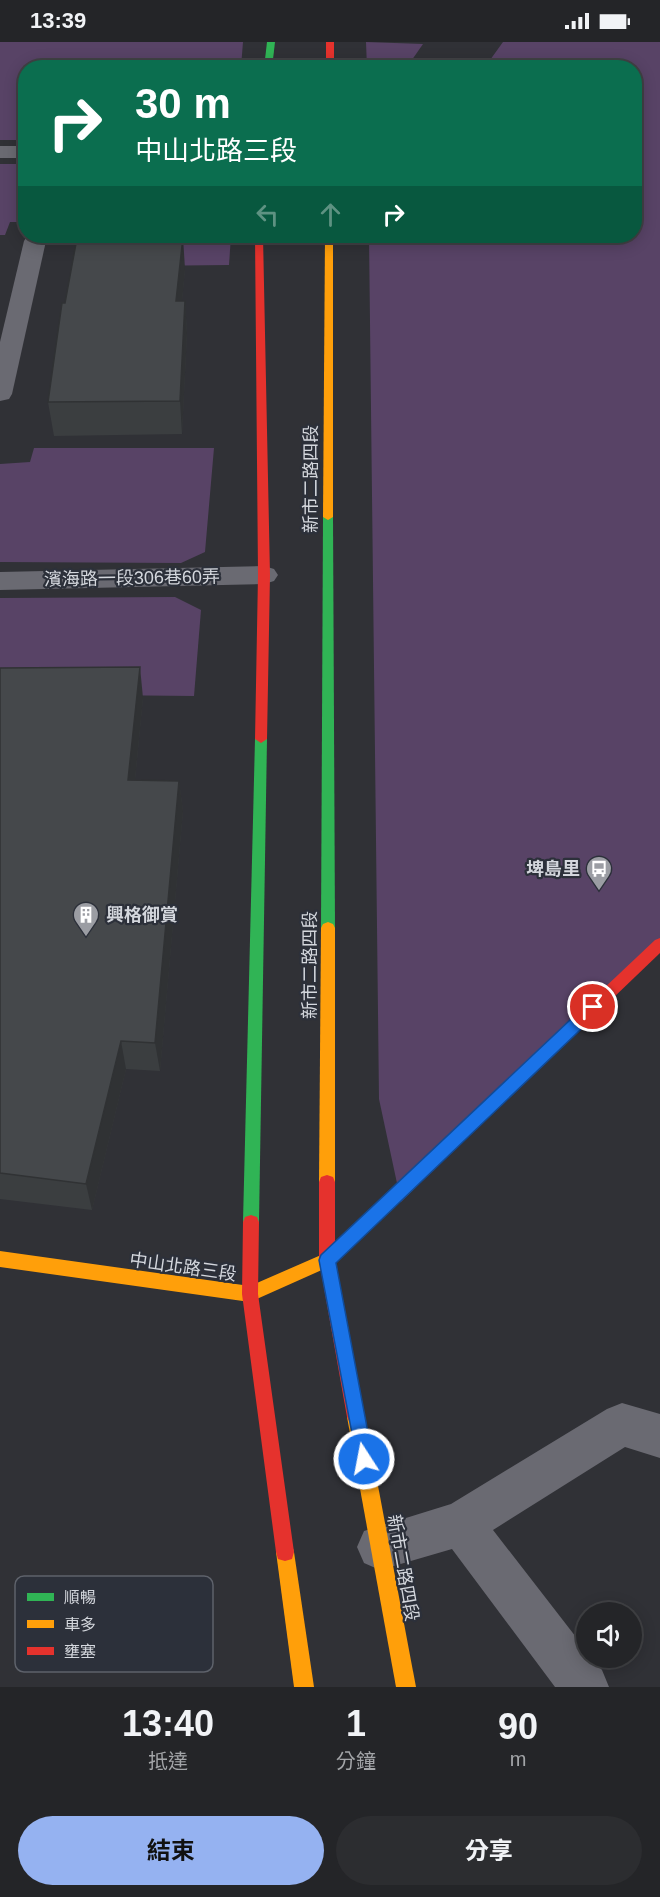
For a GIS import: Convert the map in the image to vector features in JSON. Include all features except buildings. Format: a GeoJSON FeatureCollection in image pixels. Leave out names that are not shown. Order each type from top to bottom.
{"type":"FeatureCollection","features":[{"type":"Feature","properties":{"kind":"street"},"geometry":{"type":"LineString","coordinates":[[269,60],[271,42]]}},
{"type":"Feature","properties":{"kind":"street"},"geometry":{"type":"LineString","coordinates":[[330,42],[330,60]]}},
{"type":"Feature","properties":{"kind":"street"},"geometry":{"type":"LineString","coordinates":[[0,152],[18,152]]}},
{"type":"Feature","properties":{"kind":"street"},"geometry":{"type":"LineString","coordinates":[[0,394],[7,331],[35,243]]}},
{"type":"Feature","properties":{"kind":"street"},"geometry":{"type":"LineString","coordinates":[[259,243],[264,575],[250,1294],[304,1687]]}},
{"type":"Feature","properties":{"kind":"street","name":"新市二路四段"},"geometry":{"type":"LineString","coordinates":[[329,243],[327,1260],[406,1687]]}},
{"type":"Feature","properties":{"kind":"street","name":"濱海路一段306巷60弄"},"geometry":{"type":"LineString","coordinates":[[0,581],[264,575]]}},
{"type":"Feature","properties":{"kind":"street","name":"中山北路三段"},"geometry":{"type":"LineString","coordinates":[[0,1259],[250,1294],[327,1260],[660,944]]}},
{"type":"Feature","properties":{"kind":"street"},"geometry":{"type":"LineString","coordinates":[[380,1547],[461,1524],[622,1424],[660,1436]]}},
{"type":"Feature","properties":{"kind":"street"},"geometry":{"type":"LineString","coordinates":[[461,1524],[585,1687]]}},
{"type":"Feature","properties":{"kind":"shaded area"},"geometry":{"type":"Polygon","coordinates":[[[0,42],[243,42],[242,60],[18,60],[18,140],[0,140],[0,42]]]}},
{"type":"Feature","properties":{"kind":"shaded area"},"geometry":{"type":"Polygon","coordinates":[[[366,42],[423,44],[412,60],[367,60],[366,42]]]}},
{"type":"Feature","properties":{"kind":"shaded area"},"geometry":{"type":"Polygon","coordinates":[[[503,42],[660,42],[660,943],[401,1202],[379,1099],[369,243],[642,243],[642,60],[490,60],[503,42]]]}},
{"type":"Feature","properties":{"kind":"shaded area"},"geometry":{"type":"Polygon","coordinates":[[[0,164],[18,164],[18,222],[10,222],[5,235],[0,235],[0,164]]]}},
{"type":"Feature","properties":{"kind":"shaded area"},"geometry":{"type":"Polygon","coordinates":[[[140,243],[231,243],[229,265],[137,266],[140,243]]]}},
{"type":"Feature","properties":{"kind":"shaded area"},"geometry":{"type":"Polygon","coordinates":[[[34,448],[214,448],[205,552],[181,563],[0,562],[0,464],[30,462],[34,448]]]}},
{"type":"Feature","properties":{"kind":"shaded area"},"geometry":{"type":"Polygon","coordinates":[[[175,597],[201,610],[194,696],[0,694],[0,598],[175,597]]]}},
{"type":"Feature","properties":{"kind":"traffic: fast"},"geometry":{"type":"LineString","coordinates":[[269,60],[271,42]]}},
{"type":"Feature","properties":{"kind":"traffic: fast"},"geometry":{"type":"LineString","coordinates":[[328,517],[328,928]]}},
{"type":"Feature","properties":{"kind":"traffic: fast"},"geometry":{"type":"LineString","coordinates":[[251,1222],[261,739]]}},
{"type":"Feature","properties":{"kind":"traffic: slow"},"geometry":{"type":"LineString","coordinates":[[328,517],[329,243]]}},
{"type":"Feature","properties":{"kind":"traffic: slow"},"geometry":{"type":"LineString","coordinates":[[327,1182],[328,928]]}},
{"type":"Feature","properties":{"kind":"traffic: slow"},"geometry":{"type":"LineString","coordinates":[[0,1259],[250,1294],[327,1260],[411,1181]]}},
{"type":"Feature","properties":{"kind":"traffic: slow"},"geometry":{"type":"LineString","coordinates":[[356,1417],[406,1687]]}},
{"type":"Feature","properties":{"kind":"traffic: slow"},"geometry":{"type":"LineString","coordinates":[[285,1552],[304,1687]]}},
{"type":"Feature","properties":{"kind":"traffic: jam"},"geometry":{"type":"LineString","coordinates":[[330,42],[330,60]]}},
{"type":"Feature","properties":{"kind":"traffic: jam"},"geometry":{"type":"LineString","coordinates":[[259,243],[264,575],[261,739]]}},
{"type":"Feature","properties":{"kind":"traffic: jam"},"geometry":{"type":"LineString","coordinates":[[411,1181],[660,944]]}},
{"type":"Feature","properties":{"kind":"traffic: jam"},"geometry":{"type":"LineString","coordinates":[[327,1182],[327,1260],[356,1417]]}},
{"type":"Feature","properties":{"kind":"traffic: jam"},"geometry":{"type":"LineString","coordinates":[[251,1222],[250,1294],[285,1552]]}},
{"type":"Feature","properties":{"kind":"place","name":"埤島里"},"geometry":{"type":"Point","coordinates":[599,892]}},
{"type":"Feature","properties":{"kind":"place","name":"興格御賞"},"geometry":{"type":"Point","coordinates":[86,938]}},
{"type":"Feature","properties":{"kind":"route"},"geometry":{"type":"LineString","coordinates":[[364,1459],[327,1260],[593,1007]]}}]}
